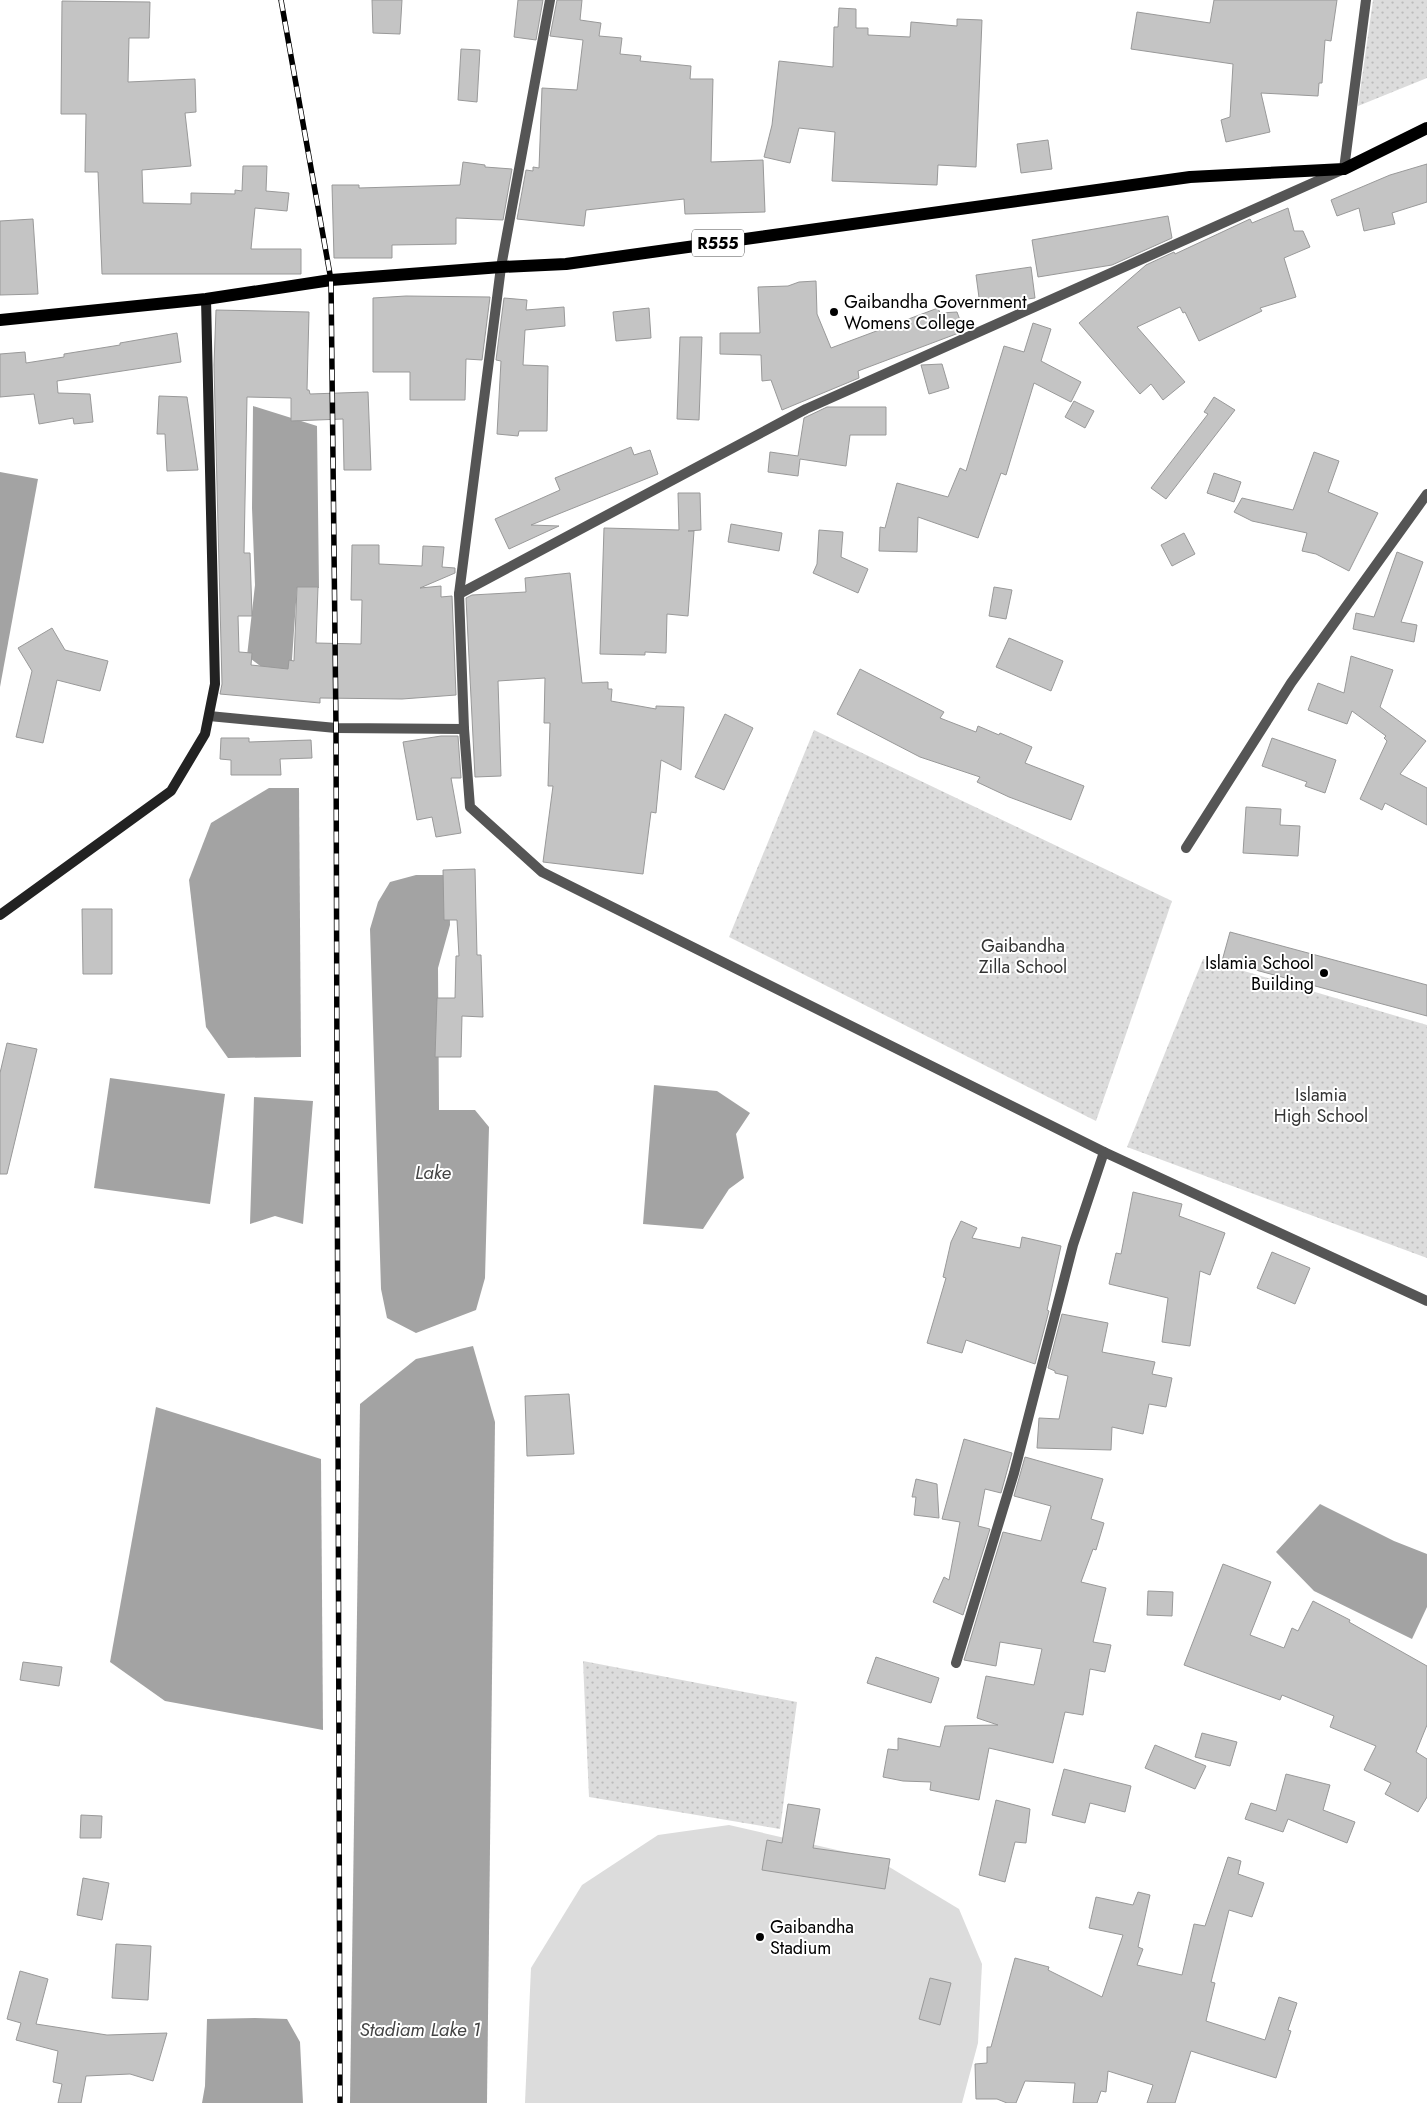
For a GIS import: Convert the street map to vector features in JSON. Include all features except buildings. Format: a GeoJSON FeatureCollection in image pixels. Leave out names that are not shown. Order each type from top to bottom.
{"type":"FeatureCollection","features":[{"type":"Feature","properties":{"kind":"main road","name":"R555"},"geometry":{"type":"LineString","coordinates":[[0,320],[206,299],[332,280],[566,264],[1190,177],[1344,169],[1427,128]]}},
{"type":"Feature","properties":{"kind":"main road"},"geometry":{"type":"LineString","coordinates":[[0,915],[171,791],[205,734],[215,684],[206,299]]}},
{"type":"Feature","properties":{"kind":"street"},"geometry":{"type":"LineString","coordinates":[[550,0],[501,267],[459,594],[464,729],[470,807],[542,872],[1104,1152],[1427,1301]]}},
{"type":"Feature","properties":{"kind":"street"},"geometry":{"type":"LineString","coordinates":[[459,594],[650,494],[806,409],[1344,169],[1366,0]]}},
{"type":"Feature","properties":{"kind":"street"},"geometry":{"type":"LineString","coordinates":[[1186,848],[1291,683],[1427,494]]}},
{"type":"Feature","properties":{"kind":"street"},"geometry":{"type":"LineString","coordinates":[[209,716],[336,728],[464,729]]}},
{"type":"Feature","properties":{"kind":"street"},"geometry":{"type":"LineString","coordinates":[[956,1664],[1014,1473],[1073,1245],[1104,1152]]}},
{"type":"Feature","properties":{"kind":"green space"},"geometry":{"type":"Polygon","coordinates":[[[1373,0],[1427,0],[1427,78],[1358,106],[1373,0]]]}},
{"type":"Feature","properties":{"kind":"green space","name":"Gaibandha Zilla School"},"geometry":{"type":"Polygon","coordinates":[[[814,730],[1172,901],[1096,1121],[729,937],[814,730]]]}},
{"type":"Feature","properties":{"kind":"green space","name":"Islamia High School"},"geometry":{"type":"Polygon","coordinates":[[[1203,959],[1427,1025],[1427,1258],[1127,1147],[1203,959]]]}},
{"type":"Feature","properties":{"kind":"green space"},"geometry":{"type":"Polygon","coordinates":[[[583,1661],[797,1702],[780,1829],[589,1797],[583,1661]]]}},
{"type":"Feature","properties":{"kind":"green space","name":"Gaibandha Stadium"},"geometry":{"type":"Polygon","coordinates":[[[729,1825],[876,1859],[959,1909],[982,1964],[978,2043],[962,2103],[525,2103],[531,1968],[582,1885],[658,1835],[729,1825]]]}},
{"type":"Feature","properties":{"kind":"water"},"geometry":{"type":"Polygon","coordinates":[[[253,406],[317,426],[319,588],[297,588],[291,673],[267,671],[247,656],[255,585],[252,508],[253,406]]]}},
{"type":"Feature","properties":{"kind":"water"},"geometry":{"type":"Polygon","coordinates":[[[0,472],[38,479],[0,687],[0,472]]]}},
{"type":"Feature","properties":{"kind":"water"},"geometry":{"type":"Polygon","coordinates":[[[269,788],[299,788],[301,1057],[228,1058],[206,1027],[189,880],[211,823],[269,788]]]}},
{"type":"Feature","properties":{"kind":"water","name":"Lake"},"geometry":{"type":"Polygon","coordinates":[[[416,875],[449,875],[450,925],[438,968],[439,1110],[475,1110],[489,1127],[485,1278],[476,1310],[416,1333],[387,1318],[381,1289],[370,929],[378,902],[390,882],[416,875]]]}},
{"type":"Feature","properties":{"kind":"water"},"geometry":{"type":"Polygon","coordinates":[[[110,1078],[225,1094],[210,1204],[94,1188],[110,1078]]]}},
{"type":"Feature","properties":{"kind":"water"},"geometry":{"type":"Polygon","coordinates":[[[654,1085],[717,1091],[750,1113],[736,1134],[744,1178],[729,1189],[703,1229],[643,1224],[654,1085]]]}},
{"type":"Feature","properties":{"kind":"water"},"geometry":{"type":"Polygon","coordinates":[[[254,1097],[313,1101],[303,1224],[275,1216],[250,1224],[254,1097]]]}},
{"type":"Feature","properties":{"kind":"water","name":"Stadiam Lake 1"},"geometry":{"type":"Polygon","coordinates":[[[473,1346],[495,1422],[487,2103],[350,2103],[360,1404],[416,1359],[473,1346]]]}},
{"type":"Feature","properties":{"kind":"water"},"geometry":{"type":"Polygon","coordinates":[[[156,1407],[321,1459],[323,1730],[165,1701],[110,1662],[156,1407]]]}},
{"type":"Feature","properties":{"kind":"water"},"geometry":{"type":"Polygon","coordinates":[[[1320,1504],[1394,1541],[1427,1554],[1427,1607],[1412,1639],[1314,1591],[1276,1552],[1320,1504]]]}},
{"type":"Feature","properties":{"kind":"water"},"geometry":{"type":"Polygon","coordinates":[[[207,2019],[287,2019],[300,2042],[303,2103],[202,2103],[205,2086],[207,2019]]]}},
{"type":"Feature","properties":{"kind":"railway"},"geometry":{"type":"LineString","coordinates":[[281,0],[331,280],[336,728],[340,2103]]}},
{"type":"Feature","properties":{"kind":"place","name":"Gaibandha Government Womens College"},"geometry":{"type":"Point","coordinates":[834,312]}},
{"type":"Feature","properties":{"kind":"place","name":"Islamia School Building"},"geometry":{"type":"Point","coordinates":[1324,973]}},
{"type":"Feature","properties":{"kind":"place","name":"Gaibandha Stadium"},"geometry":{"type":"Point","coordinates":[760,1937]}}]}
